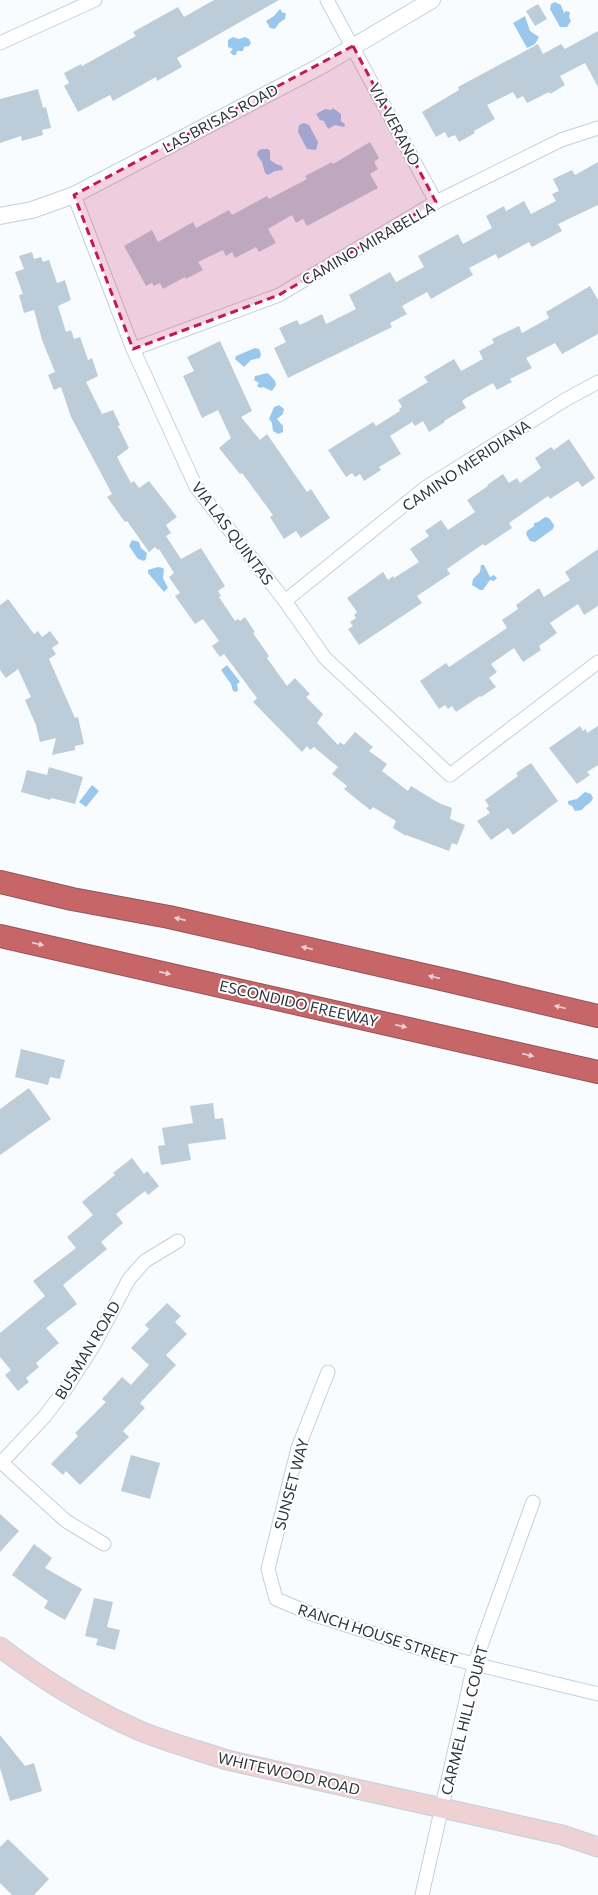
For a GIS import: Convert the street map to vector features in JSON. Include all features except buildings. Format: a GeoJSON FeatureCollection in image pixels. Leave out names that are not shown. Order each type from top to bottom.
{"type":"FeatureCollection","features":[{"type":"Feature","properties":{"kind":"highway"},"geometry":{"type":"LineString","coordinates":[[0,882],[72,899],[185,920],[598,1016]]}},
{"type":"Feature","properties":{"kind":"highway","name":"ESCONDIDO FREEWAY"},"geometry":{"type":"LineString","coordinates":[[0,936],[598,1072]]}},
{"type":"Feature","properties":{"kind":"main road","name":"WHITEWOOD ROAD"},"geometry":{"type":"LineString","coordinates":[[0,1647],[24,1666],[61,1689],[138,1730],[166,1740],[227,1760],[562,1835],[598,1847]]}},
{"type":"Feature","properties":{"kind":"street"},"geometry":{"type":"LineString","coordinates":[[0,43],[95,0]]}},
{"type":"Feature","properties":{"kind":"street","name":"VIA VERANO"},"geometry":{"type":"LineString","coordinates":[[327,0],[436,202]]}},
{"type":"Feature","properties":{"kind":"street","name":"LAS BRISAS ROAD"},"geometry":{"type":"LineString","coordinates":[[0,216],[32,210],[74,195],[319,66],[432,0]]}},
{"type":"Feature","properties":{"kind":"street","name":"CAMINO MIRABELLA"},"geometry":{"type":"LineString","coordinates":[[133,349],[279,296],[436,202],[560,140],[598,128]]}},
{"type":"Feature","properties":{"kind":"street","name":"VIA LAS QUINTAS"},"geometry":{"type":"LineString","coordinates":[[74,195],[133,349],[196,487],[285,601],[325,658],[450,775],[598,662]]}},
{"type":"Feature","properties":{"kind":"street","name":"CAMINO MERIDIANA"},"geometry":{"type":"LineString","coordinates":[[285,601],[425,488],[565,400],[598,382]]}},
{"type":"Feature","properties":{"kind":"street","name":"BUSMAN ROAD"},"geometry":{"type":"LineString","coordinates":[[0,1463],[45,1416],[67,1387],[94,1345],[129,1279],[145,1261],[178,1241]]}},
{"type":"Feature","properties":{"kind":"street","name":"SUNSET WAY"},"geometry":{"type":"LineString","coordinates":[[276,1599],[268,1568],[298,1448],[328,1372]]}},
{"type":"Feature","properties":{"kind":"street"},"geometry":{"type":"LineString","coordinates":[[0,1463],[66,1521],[104,1544]]}},
{"type":"Feature","properties":{"kind":"street","name":"CARMEL HILL COURT"},"geometry":{"type":"LineString","coordinates":[[422,1895],[474,1665],[533,1502]]}},
{"type":"Feature","properties":{"kind":"street","name":"RANCH HOUSE STREET"},"geometry":{"type":"LineString","coordinates":[[276,1599],[312,1614],[474,1665],[598,1694]]}},
{"type":"Feature","properties":{"kind":"highlighted area"},"geometry":{"type":"Polygon","coordinates":[[[353,46],[436,202],[279,295],[133,349],[74,195],[353,46]]]}},
{"type":"Feature","properties":{"kind":"water"},"geometry":{"type":"Polygon","coordinates":[[[555,2],[561,5],[564,13],[566,11],[570,12],[569,17],[571,21],[567,27],[560,27],[550,9],[551,4],[555,2]]]}},
{"type":"Feature","properties":{"kind":"water"},"geometry":{"type":"Polygon","coordinates":[[[280,9],[283,13],[286,13],[285,19],[279,23],[275,29],[270,28],[266,21],[274,16],[280,9]]]}},
{"type":"Feature","properties":{"kind":"water"},"geometry":{"type":"Polygon","coordinates":[[[525,16],[530,31],[539,37],[535,44],[527,48],[513,23],[525,16]]]}},
{"type":"Feature","properties":{"kind":"water"},"geometry":{"type":"Polygon","coordinates":[[[233,37],[239,39],[245,37],[249,39],[251,43],[249,46],[244,47],[243,51],[237,51],[236,55],[233,55],[230,52],[233,49],[228,47],[228,40],[233,37]]]}},
{"type":"Feature","properties":{"kind":"water"},"geometry":{"type":"Polygon","coordinates":[[[333,108],[341,114],[341,121],[345,124],[344,127],[335,125],[328,129],[324,121],[320,120],[316,114],[325,109],[331,110],[333,108]]]}},
{"type":"Feature","properties":{"kind":"water"},"geometry":{"type":"Polygon","coordinates":[[[304,123],[309,125],[318,142],[316,150],[307,149],[298,132],[299,125],[304,123]]]}},
{"type":"Feature","properties":{"kind":"water"},"geometry":{"type":"Polygon","coordinates":[[[268,149],[270,151],[270,160],[282,166],[283,170],[275,171],[268,175],[265,173],[262,162],[257,155],[258,151],[268,149]]]}},
{"type":"Feature","properties":{"kind":"water"},"geometry":{"type":"Polygon","coordinates":[[[255,348],[259,349],[261,354],[260,358],[251,360],[244,367],[235,359],[236,356],[255,348]]]}},
{"type":"Feature","properties":{"kind":"water"},"geometry":{"type":"Polygon","coordinates":[[[268,373],[275,381],[276,385],[272,391],[263,387],[260,388],[257,386],[259,383],[254,380],[255,376],[268,373]]]}},
{"type":"Feature","properties":{"kind":"water"},"geometry":{"type":"Polygon","coordinates":[[[279,405],[284,409],[283,414],[277,419],[283,426],[283,432],[278,434],[273,431],[272,423],[269,419],[274,407],[279,405]]]}},
{"type":"Feature","properties":{"kind":"water"},"geometry":{"type":"Polygon","coordinates":[[[545,517],[549,518],[554,525],[553,529],[535,542],[530,541],[526,534],[527,531],[534,526],[534,523],[545,517]]]}},
{"type":"Feature","properties":{"kind":"water"},"geometry":{"type":"Polygon","coordinates":[[[132,540],[139,542],[141,548],[147,553],[144,561],[138,559],[129,546],[132,540]]]}},
{"type":"Feature","properties":{"kind":"water"},"geometry":{"type":"Polygon","coordinates":[[[481,565],[484,565],[490,577],[494,575],[497,578],[494,581],[490,580],[483,590],[480,590],[472,585],[473,579],[480,572],[481,565]]]}},
{"type":"Feature","properties":{"kind":"water"},"geometry":{"type":"Polygon","coordinates":[[[158,567],[163,568],[164,570],[163,578],[168,588],[164,592],[148,573],[148,570],[158,567]]]}},
{"type":"Feature","properties":{"kind":"water"},"geometry":{"type":"Polygon","coordinates":[[[227,665],[240,682],[237,684],[238,690],[236,692],[233,691],[231,684],[221,670],[227,665]]]}},
{"type":"Feature","properties":{"kind":"water"},"geometry":{"type":"Polygon","coordinates":[[[92,785],[99,791],[86,807],[79,802],[92,785]]]}},
{"type":"Feature","properties":{"kind":"water"},"geometry":{"type":"Polygon","coordinates":[[[585,792],[591,794],[593,798],[592,800],[582,810],[575,811],[572,806],[568,804],[568,801],[577,799],[585,792]]]}}]}
